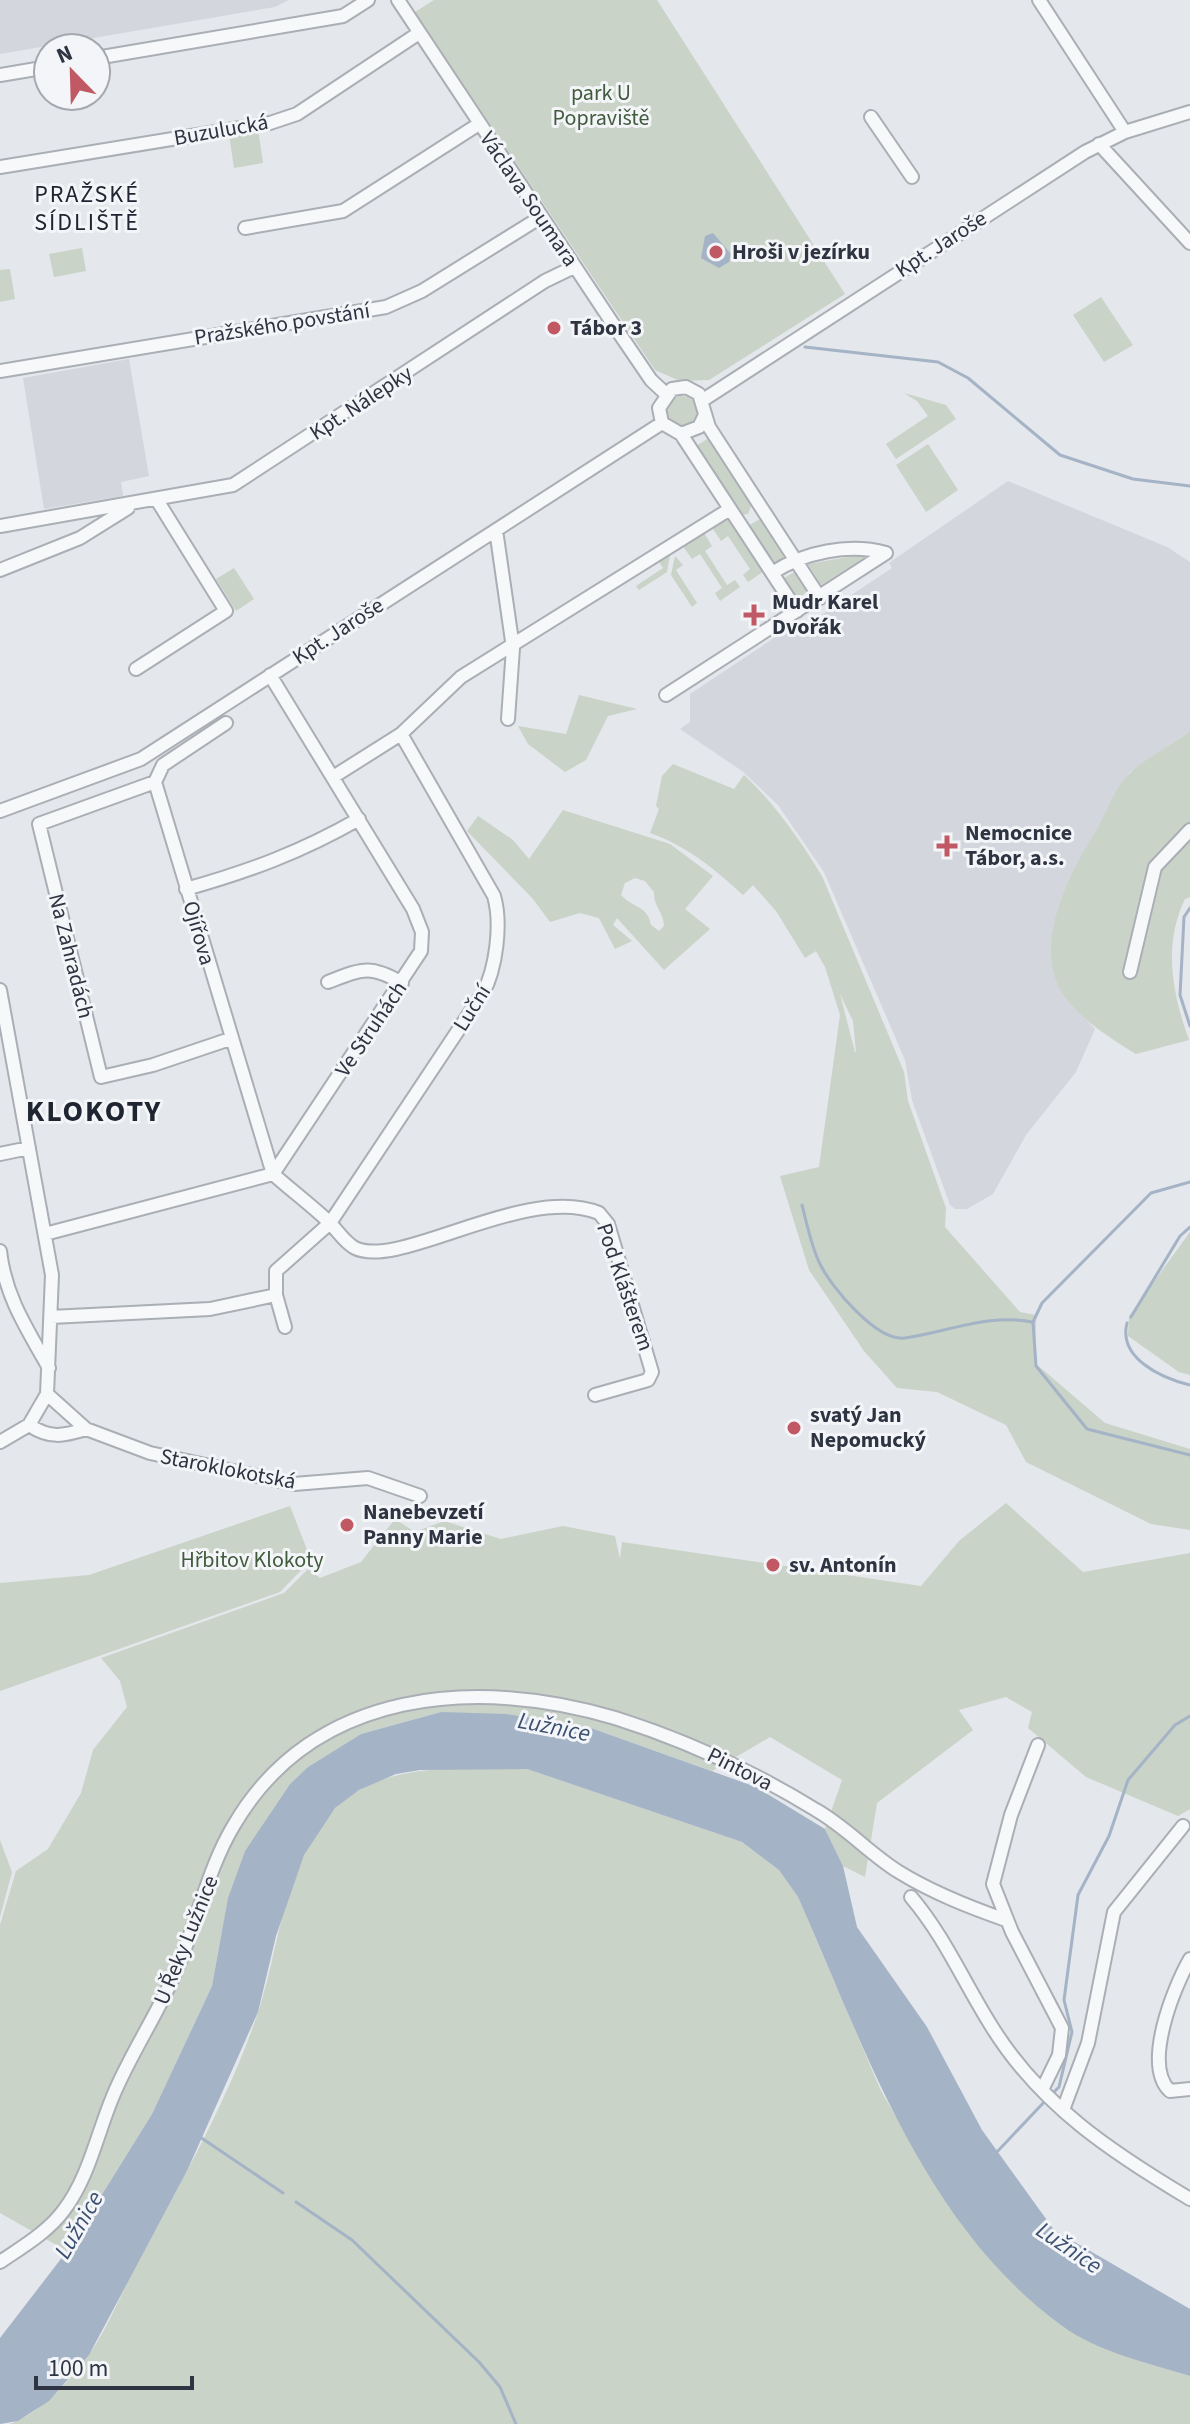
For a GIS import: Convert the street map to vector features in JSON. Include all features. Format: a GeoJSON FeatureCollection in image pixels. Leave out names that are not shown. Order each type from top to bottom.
{"type":"FeatureCollection","features":[{"type":"Feature","properties":{"kind":"street"},"geometry":{"type":"LineString","coordinates":[[112,55],[343,16],[368,0]]}},
{"type":"Feature","properties":{"kind":"street","name":"Václava Soumara"},"geometry":{"type":"LineString","coordinates":[[398,0],[574,267],[651,380],[666,394]]}},
{"type":"Feature","properties":{"kind":"street"},"geometry":{"type":"LineString","coordinates":[[1039,0],[1125,132]]}},
{"type":"Feature","properties":{"kind":"street","name":"Buzulucká"},"geometry":{"type":"LineString","coordinates":[[0,167],[270,123],[297,114],[419,33]]}},
{"type":"Feature","properties":{"kind":"street"},"geometry":{"type":"LineString","coordinates":[[0,75],[32,70]]}},
{"type":"Feature","properties":{"kind":"street","name":"Kpt. Jaroše"},"geometry":{"type":"LineString","coordinates":[[703,400],[1099,144],[1125,132],[1190,112]]}},
{"type":"Feature","properties":{"kind":"street"},"geometry":{"type":"LineString","coordinates":[[871,117],[912,177]]}},
{"type":"Feature","properties":{"kind":"street"},"geometry":{"type":"LineString","coordinates":[[245,228],[343,211],[479,124]]}},
{"type":"Feature","properties":{"kind":"street"},"geometry":{"type":"LineString","coordinates":[[1099,144],[1190,243]]}},
{"type":"Feature","properties":{"kind":"street","name":"Pražského povstání"},"geometry":{"type":"LineString","coordinates":[[0,371],[386,307],[415,295],[541,217]]}},
{"type":"Feature","properties":{"kind":"street","name":"Kpt. Nálepky"},"geometry":{"type":"LineString","coordinates":[[0,526],[222,488],[242,481],[545,281],[574,267]]}},
{"type":"Feature","properties":{"kind":"street"},"geometry":{"type":"LineString","coordinates":[[797,611],[681,434],[662,423],[659,408],[666,394],[686,387],[703,400],[705,415],[820,598]]}},
{"type":"Feature","properties":{"kind":"street"},"geometry":{"type":"LineString","coordinates":[[681,434],[699,427],[705,415]]}},
{"type":"Feature","properties":{"kind":"street","name":"Kpt. Jaroše"},"geometry":{"type":"LineString","coordinates":[[0,811],[141,759],[662,423]]}},
{"type":"Feature","properties":{"kind":"street"},"geometry":{"type":"LineString","coordinates":[[136,669],[226,611],[157,500]]}},
{"type":"Feature","properties":{"kind":"street","name":"Kpt. Nálepky"},"geometry":{"type":"LineString","coordinates":[[0,570],[80,538],[134,504]]}},
{"type":"Feature","properties":{"kind":"street"},"geometry":{"type":"LineString","coordinates":[[333,777],[401,734],[461,677],[513,648],[730,509]]}},
{"type":"Feature","properties":{"kind":"street"},"geometry":{"type":"LineString","coordinates":[[740,524],[764,510]]}},
{"type":"Feature","properties":{"kind":"street"},"geometry":{"type":"LineString","coordinates":[[496,530],[513,648],[508,719]]}},
{"type":"Feature","properties":{"kind":"street"},"geometry":{"type":"LineString","coordinates":[[666,695],[886,553],[864,547],[794,558],[772,573]]}},
{"type":"Feature","properties":{"kind":"street","name":"Ve Struhách"},"geometry":{"type":"LineString","coordinates":[[270,675],[413,909],[422,932],[421,951],[402,983],[273,1174]]}},
{"type":"Feature","properties":{"kind":"street"},"geometry":{"type":"LineString","coordinates":[[155,782],[163,765],[226,723]]}},
{"type":"Feature","properties":{"kind":"street","name":"Luční"},"geometry":{"type":"LineString","coordinates":[[276,1295],[276,1271],[330,1223],[490,979],[498,909],[494,896],[401,734]]}},
{"type":"Feature","properties":{"kind":"street","name":"Ojířova"},"geometry":{"type":"LineString","coordinates":[[155,782],[273,1174]]}},
{"type":"Feature","properties":{"kind":"street","name":"Na Zahradách"},"geometry":{"type":"LineString","coordinates":[[155,782],[39,824],[101,1077],[153,1065],[230,1039]]}},
{"type":"Feature","properties":{"kind":"street"},"geometry":{"type":"LineString","coordinates":[[186,889],[262,867],[306,849],[359,819]]}},
{"type":"Feature","properties":{"kind":"street"},"geometry":{"type":"LineString","coordinates":[[1130,972],[1155,867],[1190,830]]}},
{"type":"Feature","properties":{"kind":"street"},"geometry":{"type":"LineString","coordinates":[[328,982],[358,970],[374,969],[402,983]]}},
{"type":"Feature","properties":{"kind":"street"},"geometry":{"type":"LineString","coordinates":[[0,1442],[29,1425],[47,1394],[52,1275],[1,997]]}},
{"type":"Feature","properties":{"kind":"street"},"geometry":{"type":"LineString","coordinates":[[0,1154],[29,1148]]}},
{"type":"Feature","properties":{"kind":"street"},"geometry":{"type":"LineString","coordinates":[[45,1234],[273,1174]]}},
{"type":"Feature","properties":{"kind":"street","name":"Pod Klášterem"},"geometry":{"type":"LineString","coordinates":[[273,1174],[353,1247],[386,1252],[478,1221],[528,1211],[566,1205],[599,1213],[608,1224],[652,1372],[648,1380],[595,1395]]}},
{"type":"Feature","properties":{"kind":"street"},"geometry":{"type":"LineString","coordinates":[[0,1251],[3,1280],[12,1304],[50,1371]]}},
{"type":"Feature","properties":{"kind":"street"},"geometry":{"type":"LineString","coordinates":[[51,1317],[210,1309],[276,1295],[285,1327]]}},
{"type":"Feature","properties":{"kind":"street","name":"Staroklokotská"},"geometry":{"type":"LineString","coordinates":[[47,1394],[86,1429],[150,1453],[294,1484],[368,1478],[420,1496]]}},
{"type":"Feature","properties":{"kind":"street","name":"Staroklokotská"},"geometry":{"type":"LineString","coordinates":[[29,1425],[44,1435],[62,1436],[86,1429]]}},
{"type":"Feature","properties":{"kind":"street","name":"Pintova"},"geometry":{"type":"LineString","coordinates":[[444,1698],[525,1698],[615,1718],[693,1746],[819,1811],[898,1871],[946,1898],[1006,1920]]}},
{"type":"Feature","properties":{"kind":"street","name":"U Řeky Lužnice"},"geometry":{"type":"LineString","coordinates":[[0,2262],[63,2213],[80,2185],[114,2093],[179,1965],[219,1855],[234,1824],[253,1798],[282,1765],[336,1729],[378,1709],[444,1698]]}},
{"type":"Feature","properties":{"kind":"street"},"geometry":{"type":"LineString","coordinates":[[1038,1745],[995,1869],[993,1884],[1006,1920],[1062,2028],[1059,2055],[1042,2090]]}},
{"type":"Feature","properties":{"kind":"street"},"geometry":{"type":"LineString","coordinates":[[1063,2110],[1088,2043],[1114,1912],[1183,1826]]}},
{"type":"Feature","properties":{"kind":"street"},"geometry":{"type":"LineString","coordinates":[[911,1897],[948,1945],[992,2029],[1042,2090],[1086,2133],[1190,2199]]}},
{"type":"Feature","properties":{"kind":"street"},"geometry":{"type":"LineString","coordinates":[[1190,1959],[1171,2001],[1158,2061],[1160,2078],[1166,2087],[1177,2092],[1190,2089]]}},
{"type":"Feature","properties":{"kind":"shaded area"},"geometry":{"type":"Polygon","coordinates":[[[0,0],[289,0],[275,7],[112,35],[112,32],[32,32],[32,49],[0,54],[0,0]]]}},
{"type":"Feature","properties":{"kind":"shaded area"},"geometry":{"type":"Polygon","coordinates":[[[129,359],[149,476],[121,482],[123,496],[44,509],[23,378],[129,359]]]}},
{"type":"Feature","properties":{"kind":"shaded area","name":"Nemocnice Tábor, a.s."},"geometry":{"type":"Polygon","coordinates":[[[1008,481],[1167,547],[1190,562],[1190,731],[1129,773],[1105,816],[1065,997],[1095,1029],[1076,1072],[1026,1135],[993,1194],[967,1209],[955,1209],[950,1205],[912,1100],[905,1060],[824,872],[778,805],[742,771],[680,729],[690,722],[690,694],[795,624],[800,629],[892,568],[889,563],[1008,481]]]}},
{"type":"Feature","properties":{"kind":"green space","name":"park U Popraviště"},"geometry":{"type":"Polygon","coordinates":[[[434,0],[657,0],[845,294],[709,380],[680,381],[655,370],[415,12],[434,0]]]}},
{"type":"Feature","properties":{"kind":"green space"},"geometry":{"type":"Polygon","coordinates":[[[258,129],[263,163],[234,168],[229,134],[258,129]]]}},
{"type":"Feature","properties":{"kind":"green space"},"geometry":{"type":"Polygon","coordinates":[[[82,248],[86,271],[54,277],[49,254],[82,248]]]}},
{"type":"Feature","properties":{"kind":"green space"},"geometry":{"type":"Polygon","coordinates":[[[10,269],[15,299],[0,302],[0,270],[10,269]]]}},
{"type":"Feature","properties":{"kind":"green space"},"geometry":{"type":"Polygon","coordinates":[[[1101,297],[1133,345],[1104,362],[1073,315],[1101,297]]]}},
{"type":"Feature","properties":{"kind":"green space"},"geometry":{"type":"Polygon","coordinates":[[[904,393],[946,405],[956,419],[896,459],[886,444],[928,416],[917,401],[904,393]]]}},
{"type":"Feature","properties":{"kind":"green space"},"geometry":{"type":"Polygon","coordinates":[[[682,396],[693,400],[697,411],[693,422],[682,426],[671,422],[667,411],[671,400],[682,396]]]}},
{"type":"Feature","properties":{"kind":"green space"},"geometry":{"type":"Polygon","coordinates":[[[710,437],[752,503],[748,514],[741,515],[695,447],[710,437]]]}},
{"type":"Feature","properties":{"kind":"green space"},"geometry":{"type":"Polygon","coordinates":[[[928,444],[958,490],[926,512],[896,465],[928,444]]]}},
{"type":"Feature","properties":{"kind":"green space"},"geometry":{"type":"Polygon","coordinates":[[[728,515],[764,571],[748,582],[743,575],[750,569],[728,536],[721,541],[711,526],[728,515]]]}},
{"type":"Feature","properties":{"kind":"green space"},"geometry":{"type":"Polygon","coordinates":[[[762,518],[785,554],[782,560],[770,564],[746,527],[762,518]]]}},
{"type":"Feature","properties":{"kind":"green space"},"geometry":{"type":"Polygon","coordinates":[[[703,531],[712,546],[705,551],[727,585],[735,580],[740,587],[720,601],[715,593],[722,588],[700,554],[692,559],[682,545],[703,531]]]}},
{"type":"Feature","properties":{"kind":"green space"},"geometry":{"type":"Polygon","coordinates":[[[670,555],[667,572],[639,590],[636,586],[663,568],[658,560],[670,555]]]}},
{"type":"Feature","properties":{"kind":"green space"},"geometry":{"type":"Polygon","coordinates":[[[868,555],[821,585],[808,564],[868,555]]]}},
{"type":"Feature","properties":{"kind":"green space"},"geometry":{"type":"Polygon","coordinates":[[[675,556],[683,565],[676,570],[697,603],[692,607],[671,575],[675,556]]]}},
{"type":"Feature","properties":{"kind":"green space"},"geometry":{"type":"Polygon","coordinates":[[[234,568],[254,599],[236,611],[216,579],[234,568]]]}},
{"type":"Feature","properties":{"kind":"green space"},"geometry":{"type":"Polygon","coordinates":[[[796,571],[807,591],[798,600],[781,580],[796,571]]]}},
{"type":"Feature","properties":{"kind":"green space"},"geometry":{"type":"Polygon","coordinates":[[[579,695],[637,709],[608,716],[586,760],[565,772],[528,744],[518,726],[566,734],[579,695]]]}},
{"type":"Feature","properties":{"kind":"green space"},"geometry":{"type":"Polygon","coordinates":[[[1190,731],[1190,897],[1185,899],[1178,916],[1172,951],[1174,987],[1189,1040],[1136,1054],[1089,1022],[1065,997],[1055,978],[1051,957],[1052,934],[1065,889],[1119,786],[1137,767],[1190,731]]]}},
{"type":"Feature","properties":{"kind":"green space"},"geometry":{"type":"Polygon","coordinates":[[[673,764],[734,789],[744,775],[796,836],[822,876],[904,1072],[908,1101],[946,1208],[945,1227],[1020,1312],[1036,1315],[1035,1363],[1105,1423],[1190,1449],[1190,1530],[1151,1524],[1026,1462],[1006,1425],[937,1392],[897,1388],[864,1351],[809,1270],[780,1176],[819,1167],[840,1015],[825,967],[816,951],[805,958],[776,911],[753,885],[743,895],[700,859],[650,833],[659,809],[656,806],[662,776],[673,764]],[[840,994],[856,1052],[853,1021],[840,994]]]}},
{"type":"Feature","properties":{"kind":"green space"},"geometry":{"type":"Polygon","coordinates":[[[563,810],[670,844],[713,876],[685,909],[710,929],[664,970],[617,918],[613,925],[632,941],[615,949],[599,918],[580,913],[550,922],[533,899],[467,831],[478,816],[513,840],[529,859],[563,810]],[[635,878],[625,883],[621,895],[647,914],[651,925],[659,931],[664,921],[654,892],[645,881],[635,878]]]}},
{"type":"Feature","properties":{"kind":"green space"},"geometry":{"type":"Polygon","coordinates":[[[1190,1232],[1190,1375],[1179,1372],[1128,1336],[1129,1316],[1190,1232]]]}},
{"type":"Feature","properties":{"kind":"green space"},"geometry":{"type":"Polygon","coordinates":[[[1006,1503],[1083,1572],[1190,1553],[1190,1809],[1178,1816],[1086,1777],[1028,1728],[1032,1712],[1006,1697],[959,1710],[973,1730],[877,1803],[865,1877],[843,1866],[825,1829],[842,1780],[770,1737],[712,1771],[591,1728],[441,1712],[361,1734],[308,1767],[290,1784],[245,1851],[228,1899],[212,1986],[152,2114],[67,2251],[0,2213],[0,1925],[16,1871],[48,1849],[81,1793],[93,1750],[127,1707],[120,1681],[101,1658],[284,1593],[308,1569],[320,1578],[361,1562],[395,1519],[415,1532],[444,1521],[501,1539],[563,1526],[615,1536],[620,1559],[622,1542],[921,1586],[959,1541],[1006,1503]]]}},
{"type":"Feature","properties":{"kind":"green space","name":"Hřbitov Klokoty"},"geometry":{"type":"Polygon","coordinates":[[[290,1506],[311,1560],[280,1592],[0,1691],[0,1583],[89,1575],[290,1506]]]}},
{"type":"Feature","properties":{"kind":"green space"},"geometry":{"type":"Polygon","coordinates":[[[466,1767],[527,1769],[742,1842],[779,1870],[798,1897],[881,2091],[944,2199],[1128,2357],[1190,2376],[1190,2424],[10,2424],[33,2412],[53,2396],[94,2347],[187,2171],[250,2036],[295,1875],[319,1827],[350,1796],[381,1780],[414,1772],[466,1767]]]}},
{"type":"Feature","properties":{"kind":"green space"},"geometry":{"type":"Polygon","coordinates":[[[0,1840],[12,1872],[0,1917],[0,1840]]]}},
{"type":"Feature","properties":{"kind":"water"},"geometry":{"type":"Polygon","coordinates":[[[713,233],[731,254],[729,262],[719,268],[701,258],[705,236],[713,233]]]}},
{"type":"Feature","properties":{"kind":"water","name":"Lužnice"},"geometry":{"type":"Polygon","coordinates":[[[441,1712],[506,1714],[591,1728],[756,1787],[825,1829],[843,1866],[857,1927],[927,2027],[982,2130],[1054,2230],[1190,2309],[1190,2376],[1123,2356],[1075,2334],[1013,2284],[971,2236],[934,2185],[902,2129],[798,1897],[779,1870],[742,1842],[527,1769],[420,1770],[396,1774],[359,1790],[335,1808],[304,1855],[276,1936],[258,2012],[187,2171],[89,2355],[49,2401],[18,2421],[0,2424],[0,2338],[67,2251],[152,2114],[212,1986],[228,1898],[245,1851],[290,1784],[308,1767],[361,1734],[441,1712]]]}},
{"type":"Feature","properties":{"kind":"waterway"},"geometry":{"type":"LineString","coordinates":[[805,347],[938,362],[968,378],[1060,455],[1133,479],[1190,486]]}},
{"type":"Feature","properties":{"kind":"waterway"},"geometry":{"type":"LineString","coordinates":[[1190,908],[1184,917],[1180,995],[1190,1026]]}},
{"type":"Feature","properties":{"kind":"waterway"},"geometry":{"type":"LineString","coordinates":[[1190,1182],[1151,1193],[1042,1303],[1033,1322],[1036,1366],[1087,1429],[1190,1455]]}},
{"type":"Feature","properties":{"kind":"waterway"},"geometry":{"type":"LineString","coordinates":[[802,1205],[814,1250],[826,1274],[844,1299],[881,1331],[905,1338],[984,1322],[1032,1322]]}},
{"type":"Feature","properties":{"kind":"waterway"},"geometry":{"type":"LineString","coordinates":[[1131,1317],[1180,1236],[1190,1227]]}},
{"type":"Feature","properties":{"kind":"waterway"},"geometry":{"type":"LineString","coordinates":[[1127,1323],[1126,1335],[1135,1356],[1155,1372],[1190,1385]]}},
{"type":"Feature","properties":{"kind":"waterway"},"geometry":{"type":"LineString","coordinates":[[1052,2094],[1059,2087],[1072,2032],[1064,2000],[1078,1895],[1109,1836],[1128,1780],[1175,1725],[1190,1716]]}},
{"type":"Feature","properties":{"kind":"waterway"},"geometry":{"type":"LineString","coordinates":[[995,2154],[1047,2099]]}},
{"type":"Feature","properties":{"kind":"waterway"},"geometry":{"type":"LineString","coordinates":[[200,2137],[283,2193]]}},
{"type":"Feature","properties":{"kind":"waterway"},"geometry":{"type":"LineString","coordinates":[[296,2202],[352,2240],[479,2362],[500,2387],[516,2424]]}},
{"type":"Feature","properties":{"kind":"place","name":"Hroši v jezírku"},"geometry":{"type":"Point","coordinates":[716,252]}},
{"type":"Feature","properties":{"kind":"place","name":"Tábor 3"},"geometry":{"type":"Point","coordinates":[554,328]}},
{"type":"Feature","properties":{"kind":"place","name":"Mudr Karel Dvořák"},"geometry":{"type":"Point","coordinates":[754,615]}},
{"type":"Feature","properties":{"kind":"place","name":"Nemocnice Tábor, a.s."},"geometry":{"type":"Point","coordinates":[947,846]}},
{"type":"Feature","properties":{"kind":"place","name":"svatý Jan Nepomucký"},"geometry":{"type":"Point","coordinates":[794,1428]}},
{"type":"Feature","properties":{"kind":"place","name":"Nanebevzetí Panny Marie"},"geometry":{"type":"Point","coordinates":[347,1525]}},
{"type":"Feature","properties":{"kind":"place","name":"sv. Antonín"},"geometry":{"type":"Point","coordinates":[773,1565]}},
{"type":"Feature","properties":{"kind":"district","name":"PRAŽSKÉ SÍDLIŠTĚ"},"geometry":{"type":"Point","coordinates":[87,208]}},
{"type":"Feature","properties":{"kind":"district","name":"KLOKOTY"},"geometry":{"type":"Point","coordinates":[94,1111]}}]}
